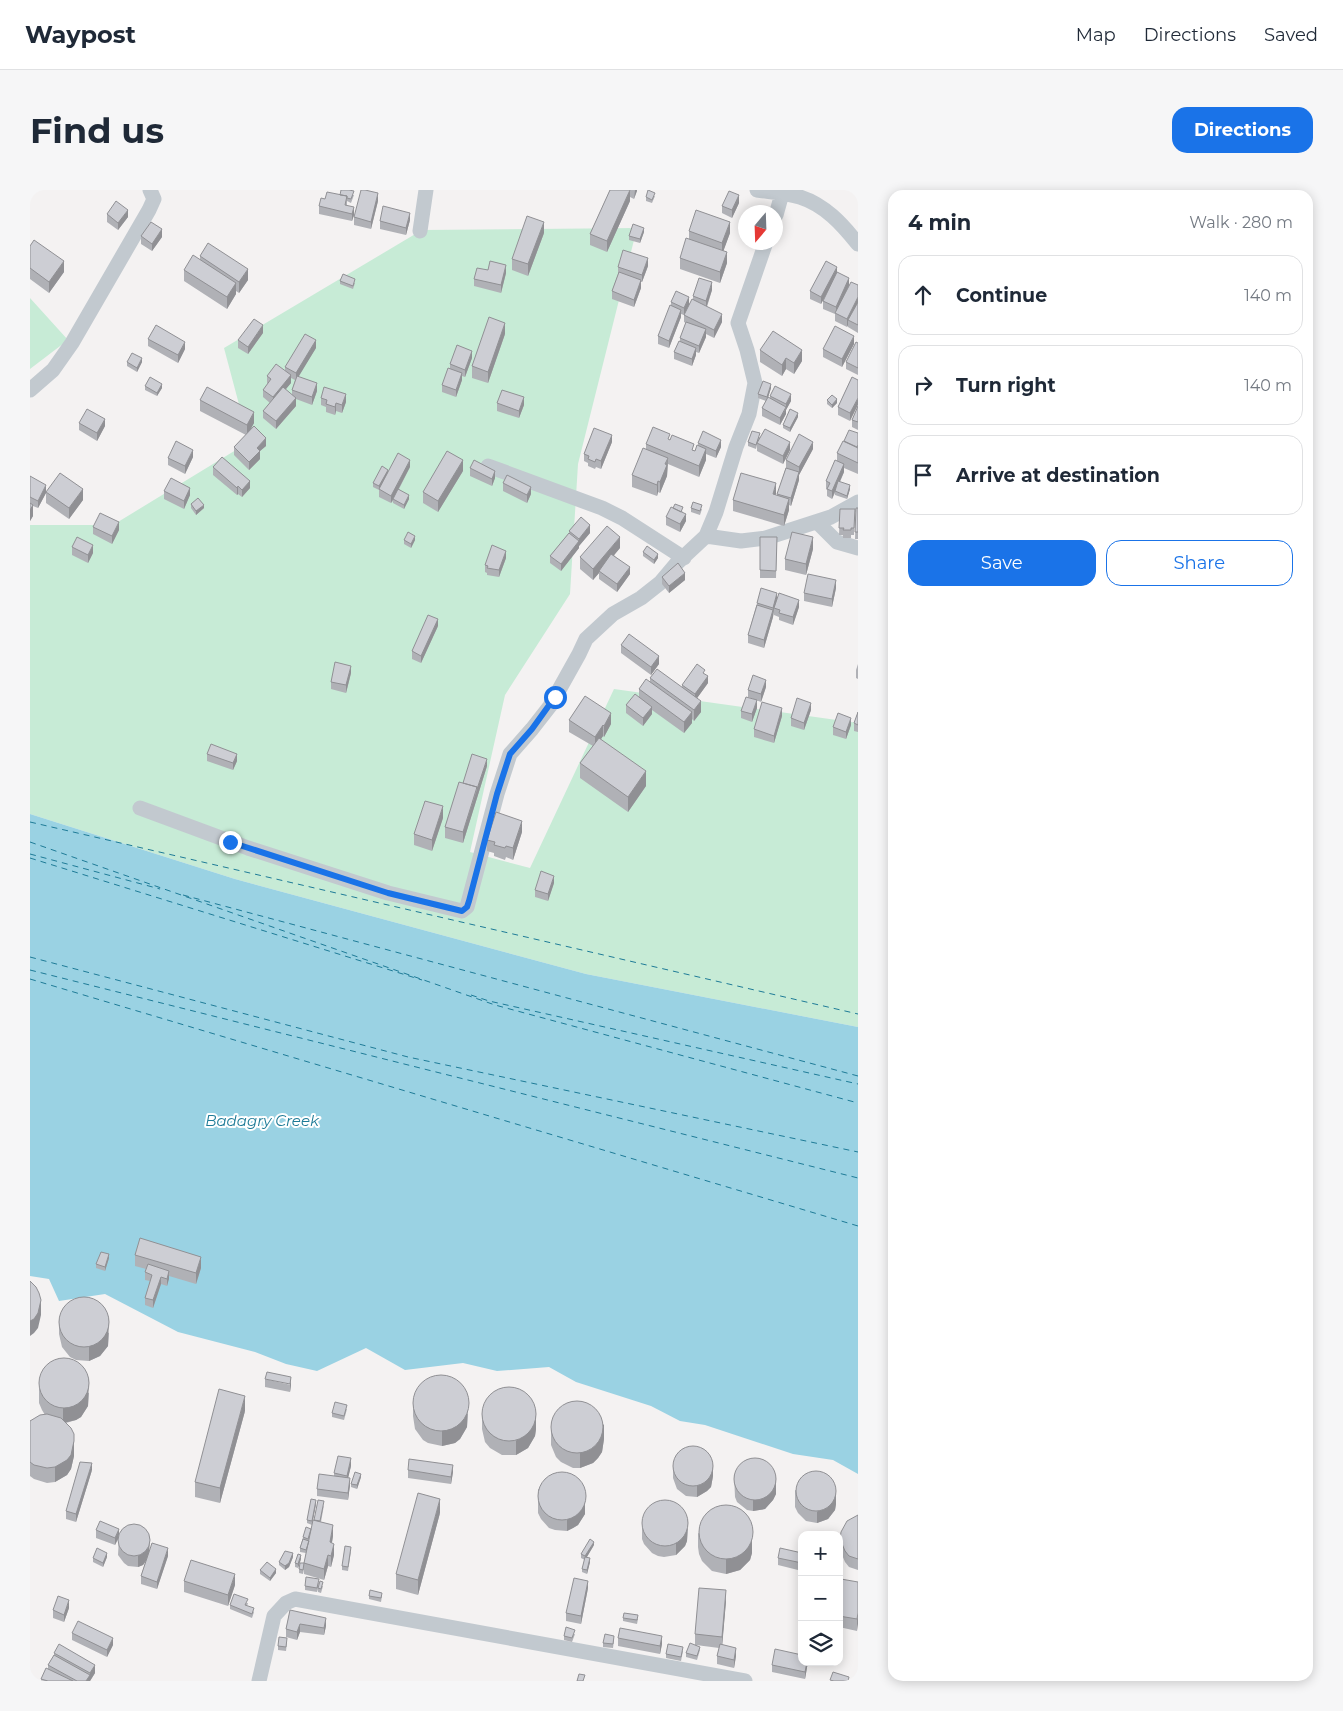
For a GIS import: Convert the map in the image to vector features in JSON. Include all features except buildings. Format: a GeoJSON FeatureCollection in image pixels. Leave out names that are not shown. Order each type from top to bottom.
{"type":"FeatureCollection","features":[{"type":"Feature","properties":{"kind":"street"},"geometry":{"type":"LineString","coordinates":[[30,390],[53,370],[72,343],[149,210],[154,199],[150,190]]}},
{"type":"Feature","properties":{"kind":"street"},"geometry":{"type":"LineString","coordinates":[[420,231],[426,190]]}},
{"type":"Feature","properties":{"kind":"street"},"geometry":{"type":"LineString","coordinates":[[757,190],[783,192],[799,196],[814,203],[845,227],[858,244]]}},
{"type":"Feature","properties":{"kind":"street"},"geometry":{"type":"LineString","coordinates":[[779,205],[783,192]]}},
{"type":"Feature","properties":{"kind":"street"},"geometry":{"type":"LineString","coordinates":[[140,808],[257,851],[388,893],[462,911],[467,907],[497,794],[510,754],[550,706],[586,639],[614,614],[641,598],[660,583],[706,536],[749,414],[755,384],[738,323],[763,250]]}},
{"type":"Feature","properties":{"kind":"street"},"geometry":{"type":"LineString","coordinates":[[488,466],[602,508],[622,518],[684,558]]}},
{"type":"Feature","properties":{"kind":"street"},"geometry":{"type":"LineString","coordinates":[[706,536],[741,541],[766,538],[831,517],[858,502]]}},
{"type":"Feature","properties":{"kind":"street"},"geometry":{"type":"LineString","coordinates":[[817,522],[837,542],[858,548]]}},
{"type":"Feature","properties":{"kind":"street"},"geometry":{"type":"LineString","coordinates":[[259,1681],[274,1616],[286,1603],[295,1599],[745,1681]]}},
{"type":"Feature","properties":{"kind":"green space"},"geometry":{"type":"Polygon","coordinates":[[[637,228],[578,464],[570,594],[505,695],[470,852],[530,868],[614,689],[858,723],[858,1027],[586,974],[235,879],[30,814],[30,525],[113,525],[249,442],[224,348],[422,230],[637,228]]]}},
{"type":"Feature","properties":{"kind":"green space"},"geometry":{"type":"Polygon","coordinates":[[[30,298],[68,340],[30,369],[30,298]]]}},
{"type":"Feature","properties":{"kind":"water","name":"Badagry Creek"},"geometry":{"type":"Polygon","coordinates":[[[30,814],[235,879],[586,974],[858,1027],[858,1474],[833,1460],[793,1454],[705,1425],[680,1421],[651,1406],[576,1382],[549,1367],[497,1371],[463,1363],[405,1370],[366,1348],[317,1371],[286,1364],[255,1352],[178,1332],[105,1294],[59,1301],[49,1279],[30,1276],[30,814]]]}},
{"type":"Feature","properties":{"kind":"ferry route"},"geometry":{"type":"LineString","coordinates":[[30,822],[858,1014]]}},
{"type":"Feature","properties":{"kind":"ferry route"},"geometry":{"type":"LineString","coordinates":[[30,842],[495,1005],[858,1103]]}},
{"type":"Feature","properties":{"kind":"ferry route"},"geometry":{"type":"LineString","coordinates":[[30,854],[160,889]]}},
{"type":"Feature","properties":{"kind":"ferry route"},"geometry":{"type":"LineString","coordinates":[[30,858],[422,980]]}},
{"type":"Feature","properties":{"kind":"ferry route"},"geometry":{"type":"LineString","coordinates":[[183,895],[858,1076]]}},
{"type":"Feature","properties":{"kind":"ferry route"},"geometry":{"type":"LineString","coordinates":[[30,957],[408,1057],[858,1152]]}},
{"type":"Feature","properties":{"kind":"ferry route"},"geometry":{"type":"LineString","coordinates":[[30,970],[858,1178]]}},
{"type":"Feature","properties":{"kind":"ferry route"},"geometry":{"type":"LineString","coordinates":[[30,979],[858,1226]]}},
{"type":"Feature","properties":{"kind":"ferry route"},"geometry":{"type":"LineString","coordinates":[[471,995],[489,1001],[858,1084]]}},
{"type":"Feature","properties":{"kind":"route"},"geometry":{"type":"LineString","coordinates":[[230,842],[388,893],[462,911],[467,907],[469,901],[497,794],[510,754],[532,729],[555,697]]}}]}
